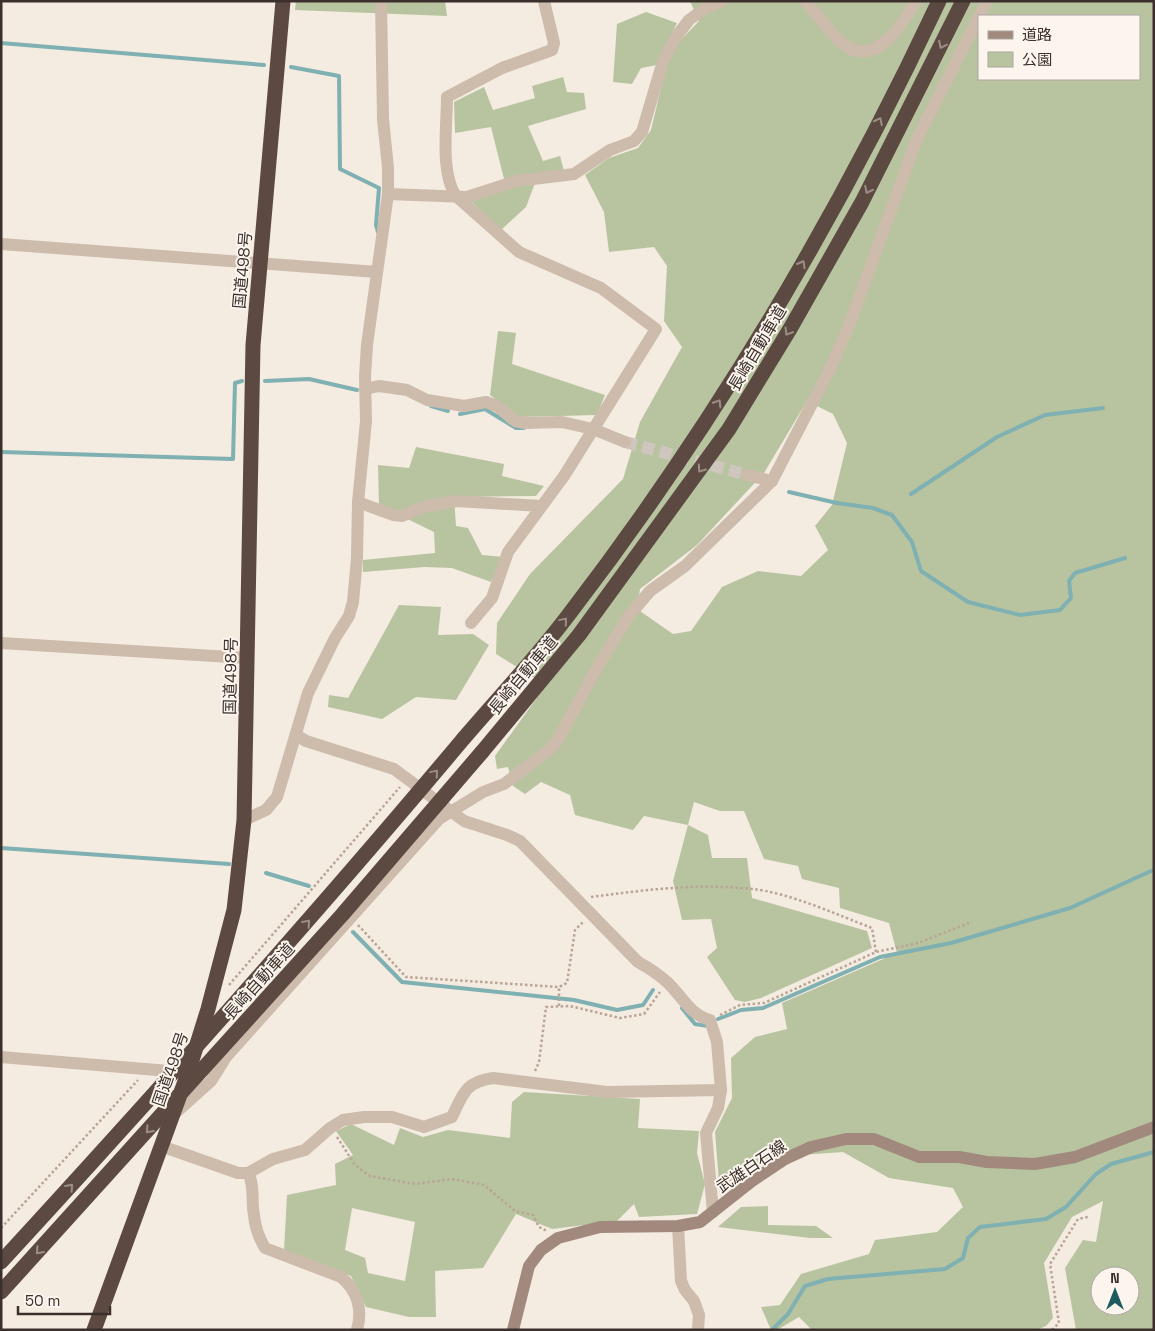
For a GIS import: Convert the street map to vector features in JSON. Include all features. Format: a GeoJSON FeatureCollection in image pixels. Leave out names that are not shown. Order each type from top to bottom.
{"type":"FeatureCollection","features":[{"type":"Feature","properties":{"kind":"highway","name":"国道498号"},"geometry":{"type":"LineString","coordinates":[[94,1330],[188,1073],[208,1009],[234,910],[244,820],[253,345],[283,1]]}},
{"type":"Feature","properties":{"kind":"highway","name":"長崎自動車道"},"geometry":{"type":"LineString","coordinates":[[1,1262],[171,1076],[334,892],[569,614],[709,417],[772,316],[842,194],[939,1]]}},
{"type":"Feature","properties":{"kind":"highway","name":"長崎自動車道"},"geometry":{"type":"LineString","coordinates":[[1,1292],[335,922],[580,635],[729,429],[790,329],[862,202],[963,1]]}},
{"type":"Feature","properties":{"kind":"main road","name":"武雄白石線"},"geometry":{"type":"LineString","coordinates":[[513,1330],[529,1266],[541,1250],[558,1238],[600,1227],[678,1226],[700,1222],[752,1181],[785,1159],[811,1146],[846,1139],[874,1139],[919,1157],[960,1157],[987,1162],[1035,1164],[1075,1157],[1154,1126]]}},
{"type":"Feature","properties":{"kind":"street"},"geometry":{"type":"LineString","coordinates":[[244,820],[266,810],[277,796],[308,693],[335,638],[349,616],[353,602],[357,558],[358,502],[366,421],[365,389],[368,345],[388,194],[388,168],[382,120],[381,1]]}},
{"type":"Feature","properties":{"kind":"street"},"geometry":{"type":"LineString","coordinates":[[471,623],[492,598],[508,552],[564,476],[656,329],[601,288],[519,252],[456,196],[449,186],[446,157],[447,98],[502,68],[552,50],[554,43],[544,1]]}},
{"type":"Feature","properties":{"kind":"street"},"geometry":{"type":"LineString","coordinates":[[388,194],[467,197],[516,181],[574,174],[610,150],[634,142],[642,132],[663,61],[676,37],[689,20],[704,8],[722,1]]}},
{"type":"Feature","properties":{"kind":"street"},"geometry":{"type":"LineString","coordinates":[[805,1],[847,47],[861,51],[874,50],[886,42],[916,1]]}},
{"type":"Feature","properties":{"kind":"street"},"geometry":{"type":"LineString","coordinates":[[980,15],[987,1]]}},
{"type":"Feature","properties":{"kind":"street"},"geometry":{"type":"LineString","coordinates":[[172,1115],[211,1081],[226,1058],[439,819],[483,792],[504,784],[549,750],[557,741],[598,666],[628,617],[650,591],[685,566],[772,482],[831,367],[852,320],[917,139],[978,19]]}},
{"type":"Feature","properties":{"kind":"street"},"geometry":{"type":"LineString","coordinates":[[1,244],[377,272]]}},
{"type":"Feature","properties":{"kind":"street"},"geometry":{"type":"LineString","coordinates":[[365,389],[379,386],[408,390],[427,400],[464,406],[486,402],[497,406],[515,421],[525,423],[562,422],[594,428],[625,442]]}},
{"type":"Feature","properties":{"kind":"street"},"geometry":{"type":"LineString","coordinates":[[747,475],[772,482]]}},
{"type":"Feature","properties":{"kind":"street"},"geometry":{"type":"LineString","coordinates":[[358,502],[393,515],[402,516],[423,507],[456,501],[541,506]]}},
{"type":"Feature","properties":{"kind":"street"},"geometry":{"type":"LineString","coordinates":[[1,643],[247,658]]}},
{"type":"Feature","properties":{"kind":"street"},"geometry":{"type":"LineString","coordinates":[[296,735],[306,741],[394,769],[464,821],[520,841],[577,899],[590,915],[638,962],[657,973],[669,983],[697,1016],[710,1020],[716,1042],[721,1090],[718,1108],[706,1133],[713,1212]]}},
{"type":"Feature","properties":{"kind":"street"},"geometry":{"type":"LineString","coordinates":[[1,1058],[188,1073]]}},
{"type":"Feature","properties":{"kind":"street"},"geometry":{"type":"LineString","coordinates":[[161,1146],[238,1173],[248,1173],[273,1159],[305,1150],[330,1128],[343,1120],[364,1116],[392,1117],[424,1127],[452,1117],[465,1089],[480,1080],[493,1078],[607,1092],[721,1090]]}},
{"type":"Feature","properties":{"kind":"street"},"geometry":{"type":"LineString","coordinates":[[248,1173],[251,1179],[254,1215],[260,1239],[265,1248],[341,1277],[351,1286],[359,1308],[357,1330]]}},
{"type":"Feature","properties":{"kind":"street"},"geometry":{"type":"LineString","coordinates":[[678,1226],[681,1280],[685,1290],[694,1301],[698,1315],[698,1330]]}},
{"type":"Feature","properties":{"kind":"path"},"geometry":{"type":"LineString","coordinates":[[227,987],[408,778]]}},
{"type":"Feature","properties":{"kind":"path"},"geometry":{"type":"LineString","coordinates":[[577,899],[672,886],[753,889],[797,901],[872,928],[876,952]]}},
{"type":"Feature","properties":{"kind":"path"},"geometry":{"type":"LineString","coordinates":[[351,918],[406,977],[559,987],[567,983],[575,930],[590,915]]}},
{"type":"Feature","properties":{"kind":"path"},"geometry":{"type":"LineString","coordinates":[[710,1020],[740,1005],[764,1003],[876,952],[918,943],[972,922]]}},
{"type":"Feature","properties":{"kind":"path"},"geometry":{"type":"LineString","coordinates":[[529,1083],[539,1062],[546,1007],[570,1006],[620,1018],[644,1014],[669,983]]}},
{"type":"Feature","properties":{"kind":"path"},"geometry":{"type":"LineString","coordinates":[[558,1006],[559,987]]}},
{"type":"Feature","properties":{"kind":"path"},"geometry":{"type":"LineString","coordinates":[[1,1228],[147,1069]]}},
{"type":"Feature","properties":{"kind":"path"},"geometry":{"type":"LineString","coordinates":[[330,1128],[354,1166],[370,1176],[415,1184],[452,1179],[484,1185],[515,1211],[533,1215],[539,1227],[558,1238]]}},
{"type":"Feature","properties":{"kind":"path"},"geometry":{"type":"LineString","coordinates":[[1052,1330],[1059,1323],[1050,1264],[1078,1219],[1088,1217]]}},
{"type":"Feature","properties":{"kind":"green space"},"geometry":{"type":"Polygon","coordinates":[[[296,1],[445,1],[447,16],[295,10],[296,1]]]}},
{"type":"Feature","properties":{"kind":"green space"},"geometry":{"type":"Polygon","coordinates":[[[690,1],[1154,1],[1154,1330],[1076,1330],[1065,1268],[1083,1240],[1096,1242],[1103,1201],[1072,1217],[1044,1263],[1053,1318],[1046,1326],[1036,1330],[812,1330],[799,1317],[777,1330],[771,1330],[761,1307],[780,1305],[801,1274],[869,1254],[875,1240],[937,1232],[963,1207],[953,1188],[889,1178],[843,1152],[773,1157],[720,1195],[715,1132],[732,1098],[731,1058],[755,1037],[787,1029],[782,1003],[897,953],[889,923],[840,908],[839,888],[802,879],[798,866],[764,859],[744,811],[720,811],[694,802],[688,825],[644,816],[633,830],[575,815],[570,795],[541,782],[525,794],[513,786],[508,767],[497,769],[495,756],[546,685],[496,654],[497,623],[530,574],[623,479],[640,422],[682,347],[664,321],[667,266],[654,247],[609,252],[604,212],[585,175],[609,158],[638,148],[651,130],[667,63],[678,43],[699,21],[690,1]],[[807,401],[764,473],[697,545],[640,589],[637,609],[673,634],[691,631],[722,587],[758,571],[801,576],[828,550],[815,526],[832,505],[847,443],[833,414],[807,401]]]}},
{"type":"Feature","properties":{"kind":"green space"},"geometry":{"type":"Polygon","coordinates":[[[646,12],[677,23],[657,65],[641,68],[632,84],[613,82],[617,24],[646,12]]]}},
{"type":"Feature","properties":{"kind":"green space"},"geometry":{"type":"Polygon","coordinates":[[[563,77],[567,92],[584,93],[586,109],[528,126],[543,161],[560,156],[566,178],[535,183],[526,207],[501,230],[471,201],[506,187],[491,127],[455,133],[454,102],[484,87],[493,110],[535,98],[532,86],[563,77]]]}},
{"type":"Feature","properties":{"kind":"green space"},"geometry":{"type":"Polygon","coordinates":[[[498,331],[516,333],[512,364],[605,395],[597,415],[519,417],[490,395],[498,331]]]}},
{"type":"Feature","properties":{"kind":"green space"},"geometry":{"type":"Polygon","coordinates":[[[416,447],[504,464],[502,476],[544,486],[536,496],[454,497],[456,526],[468,528],[482,555],[504,557],[491,582],[452,568],[424,567],[363,572],[363,560],[435,553],[434,532],[379,505],[378,465],[409,468],[416,447]]]}},
{"type":"Feature","properties":{"kind":"green space"},"geometry":{"type":"Polygon","coordinates":[[[399,605],[441,607],[438,635],[473,634],[489,645],[456,700],[416,697],[382,719],[328,707],[329,695],[348,698],[399,605]]]}},
{"type":"Feature","properties":{"kind":"green space"},"geometry":{"type":"Polygon","coordinates":[[[688,825],[708,835],[712,858],[747,858],[752,898],[867,931],[872,948],[761,998],[745,1002],[735,1000],[707,957],[717,948],[711,919],[682,920],[673,881],[688,825]]]}},
{"type":"Feature","properties":{"kind":"green space"},"geometry":{"type":"Polygon","coordinates":[[[524,1092],[640,1099],[638,1128],[699,1131],[697,1153],[705,1184],[697,1214],[639,1217],[634,1204],[617,1221],[552,1229],[516,1214],[483,1268],[435,1271],[436,1317],[409,1317],[366,1307],[351,1276],[284,1251],[287,1195],[336,1185],[335,1164],[353,1155],[336,1131],[351,1124],[394,1145],[400,1128],[423,1137],[448,1130],[510,1138],[512,1102],[524,1092]],[[352,1208],[345,1250],[365,1258],[368,1273],[405,1281],[415,1222],[352,1208]]]}},
{"type":"Feature","properties":{"kind":"green space"},"geometry":{"type":"Polygon","coordinates":[[[768,1206],[768,1225],[816,1226],[833,1238],[810,1238],[718,1227],[741,1207],[768,1206]]]}},
{"type":"Feature","properties":{"kind":"waterway"},"geometry":{"type":"LineString","coordinates":[[1,43],[264,65]]}},
{"type":"Feature","properties":{"kind":"waterway"},"geometry":{"type":"LineString","coordinates":[[291,67],[339,76],[340,169],[379,188],[376,225],[378,232]]}},
{"type":"Feature","properties":{"kind":"waterway"},"geometry":{"type":"LineString","coordinates":[[265,381],[309,379],[357,390]]}},
{"type":"Feature","properties":{"kind":"waterway"},"geometry":{"type":"LineString","coordinates":[[1,452],[233,459],[235,383],[242,381]]}},
{"type":"Feature","properties":{"kind":"waterway"},"geometry":{"type":"LineString","coordinates":[[431,406],[448,411]]}},
{"type":"Feature","properties":{"kind":"waterway"},"geometry":{"type":"LineString","coordinates":[[911,494],[997,437],[1045,415],[1103,408]]}},
{"type":"Feature","properties":{"kind":"waterway"},"geometry":{"type":"LineString","coordinates":[[460,414],[485,409],[516,428],[524,428]]}},
{"type":"Feature","properties":{"kind":"waterway"},"geometry":{"type":"LineString","coordinates":[[789,492],[837,503],[873,508],[892,515],[912,542],[921,571],[968,602],[1020,615],[1060,610],[1071,598],[1069,581],[1075,573],[1125,558]]}},
{"type":"Feature","properties":{"kind":"waterway"},"geometry":{"type":"LineString","coordinates":[[1,848],[229,864]]}},
{"type":"Feature","properties":{"kind":"waterway"},"geometry":{"type":"LineString","coordinates":[[718,1019],[741,1010],[763,1008],[880,957],[951,943],[1070,908],[1151,871]]}},
{"type":"Feature","properties":{"kind":"waterway"},"geometry":{"type":"LineString","coordinates":[[266,873],[309,886]]}},
{"type":"Feature","properties":{"kind":"waterway"},"geometry":{"type":"LineString","coordinates":[[353,932],[402,982],[574,1000],[617,1010],[643,1005],[653,990]]}},
{"type":"Feature","properties":{"kind":"waterway"},"geometry":{"type":"LineString","coordinates":[[682,1008],[695,1024],[708,1026]]}},
{"type":"Feature","properties":{"kind":"waterway"},"geometry":{"type":"LineString","coordinates":[[772,1330],[788,1314],[805,1286],[828,1279],[945,1269],[963,1258],[968,1238],[980,1227],[1046,1219],[1066,1207],[1096,1174],[1111,1164],[1154,1152]]}},
{"type":"Feature","properties":{"kind":"tunnel"},"geometry":{"type":"LineString","coordinates":[[625,442],[747,475]]}}]}
